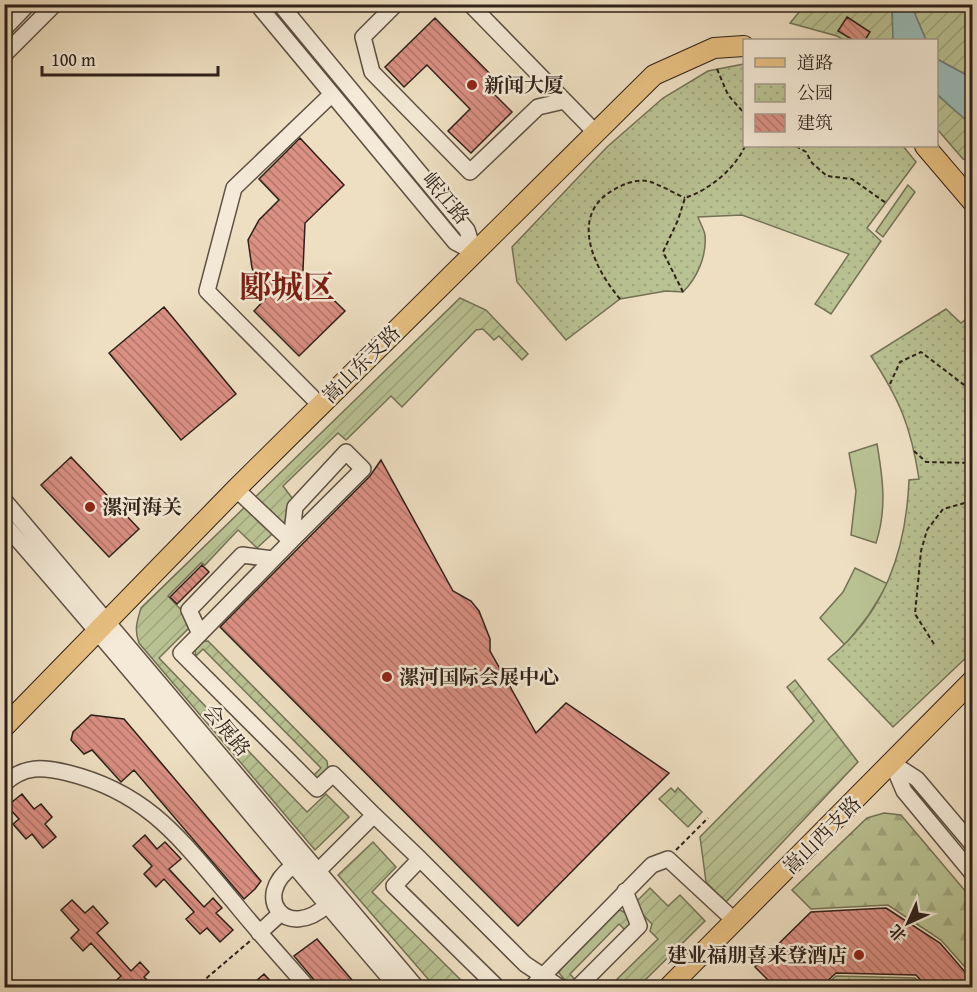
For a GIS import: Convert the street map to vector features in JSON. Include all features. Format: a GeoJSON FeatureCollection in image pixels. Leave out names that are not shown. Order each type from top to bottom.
{"type":"FeatureCollection","features":[{"type":"Feature","properties":{"kind":"main road","name":"嵩山东支路"},"geometry":{"type":"LineString","coordinates":[[4,727],[236,489],[654,75],[714,48],[743,46]]}},
{"type":"Feature","properties":{"kind":"main road"},"geometry":{"type":"LineString","coordinates":[[926,147],[970,194]]}},
{"type":"Feature","properties":{"kind":"main road","name":"嵩山西支路"},"geometry":{"type":"LineString","coordinates":[[668,987],[972,681]]}},
{"type":"Feature","properties":{"kind":"street"},"geometry":{"type":"LineString","coordinates":[[4,28],[28,4]]}},
{"type":"Feature","properties":{"kind":"street"},"geometry":{"type":"LineString","coordinates":[[4,55],[55,4]]}},
{"type":"Feature","properties":{"kind":"street","name":"岷江路"},"geometry":{"type":"LineString","coordinates":[[257,4],[455,242],[474,252]]}},
{"type":"Feature","properties":{"kind":"street","name":"岷江路"},"geometry":{"type":"LineString","coordinates":[[279,4],[467,230],[474,252]]}},
{"type":"Feature","properties":{"kind":"street"},"geometry":{"type":"LineString","coordinates":[[396,4],[363,37],[372,72],[470,172],[538,107],[564,100]]}},
{"type":"Feature","properties":{"kind":"street"},"geometry":{"type":"LineString","coordinates":[[470,4],[595,132]]}},
{"type":"Feature","properties":{"kind":"street"},"geometry":{"type":"LineString","coordinates":[[320,405],[207,291],[234,188],[332,94]]}},
{"type":"Feature","properties":{"kind":"street"},"geometry":{"type":"LineString","coordinates":[[291,541],[295,507],[346,452],[363,469],[182,653],[317,789],[333,774],[525,964],[561,987]]}},
{"type":"Feature","properties":{"kind":"street"},"geometry":{"type":"LineString","coordinates":[[236,489],[291,541]]}},
{"type":"Feature","properties":{"kind":"street","name":"会展路"},"geometry":{"type":"LineString","coordinates":[[4,500],[293,866],[312,877],[327,905],[398,987]]}},
{"type":"Feature","properties":{"kind":"street","name":"会展路"},"geometry":{"type":"LineString","coordinates":[[4,524],[103,626],[312,877],[417,987]]}},
{"type":"Feature","properties":{"kind":"street"},"geometry":{"type":"LineString","coordinates":[[200,634],[189,610],[242,555],[273,559]]}},
{"type":"Feature","properties":{"kind":"street"},"geometry":{"type":"LineString","coordinates":[[892,763],[917,779],[972,844]]}},
{"type":"Feature","properties":{"kind":"street"},"geometry":{"type":"LineString","coordinates":[[892,763],[904,791],[972,873]]}},
{"type":"Feature","properties":{"kind":"street"},"geometry":{"type":"LineString","coordinates":[[4,784],[29,768],[50,769],[102,782],[155,814],[183,842],[308,987]]}},
{"type":"Feature","properties":{"kind":"street"},"geometry":{"type":"LineString","coordinates":[[312,877],[374,815]]}},
{"type":"Feature","properties":{"kind":"street"},"geometry":{"type":"LineString","coordinates":[[420,859],[394,886],[498,987]]}},
{"type":"Feature","properties":{"kind":"street"},"geometry":{"type":"LineString","coordinates":[[531,987],[652,865],[668,859],[735,922]]}},
{"type":"Feature","properties":{"kind":"street"},"geometry":{"type":"LineString","coordinates":[[293,866],[283,873],[273,887],[272,895],[281,913],[295,921],[304,920],[312,918],[327,905]]}},
{"type":"Feature","properties":{"kind":"street"},"geometry":{"type":"LineString","coordinates":[[577,987],[639,926],[625,891]]}},
{"type":"Feature","properties":{"kind":"street"},"geometry":{"type":"LineString","coordinates":[[260,933],[281,913]]}},
{"type":"Feature","properties":{"kind":"path"},"geometry":{"type":"LineString","coordinates":[[717,69],[728,95],[743,112]]}},
{"type":"Feature","properties":{"kind":"path"},"geometry":{"type":"LineString","coordinates":[[620,299],[604,281],[589,238],[588,219],[599,198],[631,181],[650,182],[685,198],[695,195],[740,159],[745,147]]}},
{"type":"Feature","properties":{"kind":"path"},"geometry":{"type":"LineString","coordinates":[[798,147],[806,152],[812,164],[827,176],[852,180],[886,203]]}},
{"type":"Feature","properties":{"kind":"path"},"geometry":{"type":"LineString","coordinates":[[683,292],[663,252],[678,220],[685,198]]}},
{"type":"Feature","properties":{"kind":"path"},"geometry":{"type":"LineString","coordinates":[[890,384],[900,362],[921,352],[972,391]]}},
{"type":"Feature","properties":{"kind":"path"},"geometry":{"type":"LineString","coordinates":[[914,451],[926,462],[972,463]]}},
{"type":"Feature","properties":{"kind":"path"},"geometry":{"type":"LineString","coordinates":[[934,644],[915,614],[921,551],[927,530],[943,509],[972,501]]}},
{"type":"Feature","properties":{"kind":"path"},"geometry":{"type":"LineString","coordinates":[[668,859],[708,818]]}},
{"type":"Feature","properties":{"kind":"path"},"geometry":{"type":"LineString","coordinates":[[195,987],[260,933]]}},
{"type":"Feature","properties":{"kind":"green space"},"geometry":{"type":"Polygon","coordinates":[[[805,5],[892,5],[893,39],[842,39],[790,23],[805,5]]]}},
{"type":"Feature","properties":{"kind":"green space"},"geometry":{"type":"Polygon","coordinates":[[[911,5],[972,5],[972,78],[938,60],[938,39],[926,39],[911,5]]]}},
{"type":"Feature","properties":{"kind":"green space"},"geometry":{"type":"Polygon","coordinates":[[[743,64],[743,147],[904,147],[916,162],[867,228],[881,241],[831,314],[815,304],[849,254],[742,215],[698,217],[705,235],[703,259],[693,280],[683,292],[666,291],[620,299],[566,340],[517,282],[512,247],[607,147],[663,98],[708,71],[743,64]]]}},
{"type":"Feature","properties":{"kind":"green space"},"geometry":{"type":"Polygon","coordinates":[[[938,96],[972,123],[972,160],[963,159],[938,130],[938,96]]]}},
{"type":"Feature","properties":{"kind":"green space"},"geometry":{"type":"Polygon","coordinates":[[[908,185],[915,192],[883,237],[876,231],[908,185]]]}},
{"type":"Feature","properties":{"kind":"green space"},"geometry":{"type":"Polygon","coordinates":[[[460,298],[486,310],[528,354],[522,360],[499,336],[494,340],[483,329],[476,330],[402,407],[391,396],[346,440],[338,433],[283,486],[292,498],[285,522],[257,548],[238,530],[205,565],[201,563],[168,596],[189,618],[190,627],[159,658],[307,812],[326,794],[349,817],[315,850],[139,643],[136,630],[138,617],[141,608],[460,298]]]}},
{"type":"Feature","properties":{"kind":"green space"},"geometry":{"type":"Polygon","coordinates":[[[946,309],[961,323],[972,314],[972,652],[893,727],[828,659],[848,641],[878,601],[897,556],[907,506],[909,480],[919,479],[903,414],[890,386],[871,356],[946,309]]]}},
{"type":"Feature","properties":{"kind":"green space"},"geometry":{"type":"Polygon","coordinates":[[[877,444],[883,506],[876,543],[851,535],[856,491],[849,453],[877,444]]]}},
{"type":"Feature","properties":{"kind":"green space"},"geometry":{"type":"Polygon","coordinates":[[[855,568],[888,584],[868,616],[845,645],[820,618],[843,592],[855,568]]]}},
{"type":"Feature","properties":{"kind":"green space"},"geometry":{"type":"Polygon","coordinates":[[[208,641],[327,761],[328,769],[318,780],[312,777],[321,768],[203,649],[196,656],[195,650],[198,642],[208,641]]]}},
{"type":"Feature","properties":{"kind":"green space"},"geometry":{"type":"Polygon","coordinates":[[[795,680],[858,762],[726,902],[706,882],[700,837],[814,721],[787,687],[795,680]]]}},
{"type":"Feature","properties":{"kind":"green space"},"geometry":{"type":"Polygon","coordinates":[[[671,788],[675,792],[678,788],[702,812],[688,827],[659,799],[671,788]]]}},
{"type":"Feature","properties":{"kind":"green space"},"geometry":{"type":"Polygon","coordinates":[[[884,813],[901,815],[972,899],[972,975],[941,940],[888,905],[811,909],[792,890],[867,818],[884,813]]]}},
{"type":"Feature","properties":{"kind":"green space"},"geometry":{"type":"Polygon","coordinates":[[[373,842],[396,867],[372,892],[468,987],[435,987],[338,875],[373,842]]]}},
{"type":"Feature","properties":{"kind":"green space"},"geometry":{"type":"Polygon","coordinates":[[[650,888],[668,906],[680,895],[705,921],[638,987],[608,988],[658,939],[650,931],[652,924],[633,905],[650,888]]]}},
{"type":"Feature","properties":{"kind":"green space"},"geometry":{"type":"Polygon","coordinates":[[[620,910],[629,915],[631,924],[627,932],[619,924],[570,974],[578,983],[569,985],[559,973],[562,967],[615,912],[620,910]]]}},
{"type":"Feature","properties":{"kind":"green space"},"geometry":{"type":"Polygon","coordinates":[[[836,976],[915,978],[924,987],[824,987],[836,976]]]}},
{"type":"Feature","properties":{"kind":"water"},"geometry":{"type":"Polygon","coordinates":[[[892,5],[911,5],[926,39],[893,39],[892,5]]]}},
{"type":"Feature","properties":{"kind":"water"},"geometry":{"type":"Polygon","coordinates":[[[938,60],[972,78],[972,123],[938,95],[938,60]]]}},
{"type":"Feature","properties":{"kind":"building"},"geometry":{"type":"Polygon","coordinates":[[[847,17],[870,32],[866,39],[851,39],[838,31],[847,17]]]}},
{"type":"Feature","properties":{"kind":"building","name":"新闻大厦"},"geometry":{"type":"Polygon","coordinates":[[[435,18],[499,83],[491,91],[512,112],[471,153],[448,131],[470,109],[427,65],[404,87],[385,67],[435,18]]]}},
{"type":"Feature","properties":{"kind":"building"},"geometry":{"type":"Polygon","coordinates":[[[300,138],[344,185],[305,223],[303,270],[345,311],[299,356],[254,311],[266,298],[252,268],[248,240],[259,220],[279,200],[259,179],[300,138]]]}},
{"type":"Feature","properties":{"kind":"building"},"geometry":{"type":"Polygon","coordinates":[[[164,307],[236,394],[181,440],[109,353],[164,307]]]}},
{"type":"Feature","properties":{"kind":"building","name":"漯河海关"},"geometry":{"type":"Polygon","coordinates":[[[71,457],[139,529],[109,557],[41,485],[71,457]]]}},
{"type":"Feature","properties":{"kind":"building","name":"漯河国际会展中心"},"geometry":{"type":"Polygon","coordinates":[[[381,460],[453,591],[471,601],[479,611],[490,639],[490,651],[536,733],[566,703],[669,773],[518,926],[220,627],[370,476],[381,460]]]}},
{"type":"Feature","properties":{"kind":"building"},"geometry":{"type":"Polygon","coordinates":[[[202,565],[209,572],[177,604],[170,597],[202,565]]]}},
{"type":"Feature","properties":{"kind":"building"},"geometry":{"type":"Polygon","coordinates":[[[91,715],[124,719],[261,881],[244,899],[134,770],[121,782],[92,750],[84,754],[71,740],[73,732],[91,715]]]}},
{"type":"Feature","properties":{"kind":"building"},"geometry":{"type":"Polygon","coordinates":[[[22,794],[34,809],[41,804],[52,817],[45,824],[56,837],[43,848],[32,834],[26,839],[13,824],[19,819],[7,806],[22,794]]]}},
{"type":"Feature","properties":{"kind":"building"},"geometry":{"type":"Polygon","coordinates":[[[145,835],[157,849],[165,842],[181,859],[169,869],[204,907],[213,898],[222,908],[216,913],[233,930],[220,942],[207,928],[200,934],[186,919],[194,912],[164,879],[156,887],[144,874],[152,866],[133,846],[145,835]]]}},
{"type":"Feature","properties":{"kind":"building"},"geometry":{"type":"Polygon","coordinates":[[[72,900],[85,913],[93,906],[108,923],[97,933],[131,971],[140,962],[149,972],[144,977],[154,987],[109,987],[121,976],[91,943],[83,951],[71,938],[79,930],[61,910],[72,900]]]}},
{"type":"Feature","properties":{"kind":"building","name":"建业福朋喜来登酒店"},"geometry":{"type":"Polygon","coordinates":[[[886,908],[940,943],[972,980],[972,987],[927,987],[916,975],[836,973],[821,987],[775,987],[755,967],[811,912],[886,908]]]}},
{"type":"Feature","properties":{"kind":"building"},"geometry":{"type":"Polygon","coordinates":[[[317,939],[358,987],[320,987],[294,956],[317,939]]]}},
{"type":"Feature","properties":{"kind":"building"},"geometry":{"type":"Polygon","coordinates":[[[264,974],[276,987],[249,987],[264,974]]]}},
{"type":"Feature","properties":{"kind":"place","name":"新闻大厦"},"geometry":{"type":"Point","coordinates":[472,85]}},
{"type":"Feature","properties":{"kind":"place","name":"漯河海关"},"geometry":{"type":"Point","coordinates":[90,507]}},
{"type":"Feature","properties":{"kind":"place","name":"漯河国际会展中心"},"geometry":{"type":"Point","coordinates":[387,677]}},
{"type":"Feature","properties":{"kind":"place","name":"建业福朋喜来登酒店"},"geometry":{"type":"Point","coordinates":[859,955]}},
{"type":"Feature","properties":{"kind":"district","name":"郾城区"},"geometry":{"type":"Point","coordinates":[287,287]}}]}
